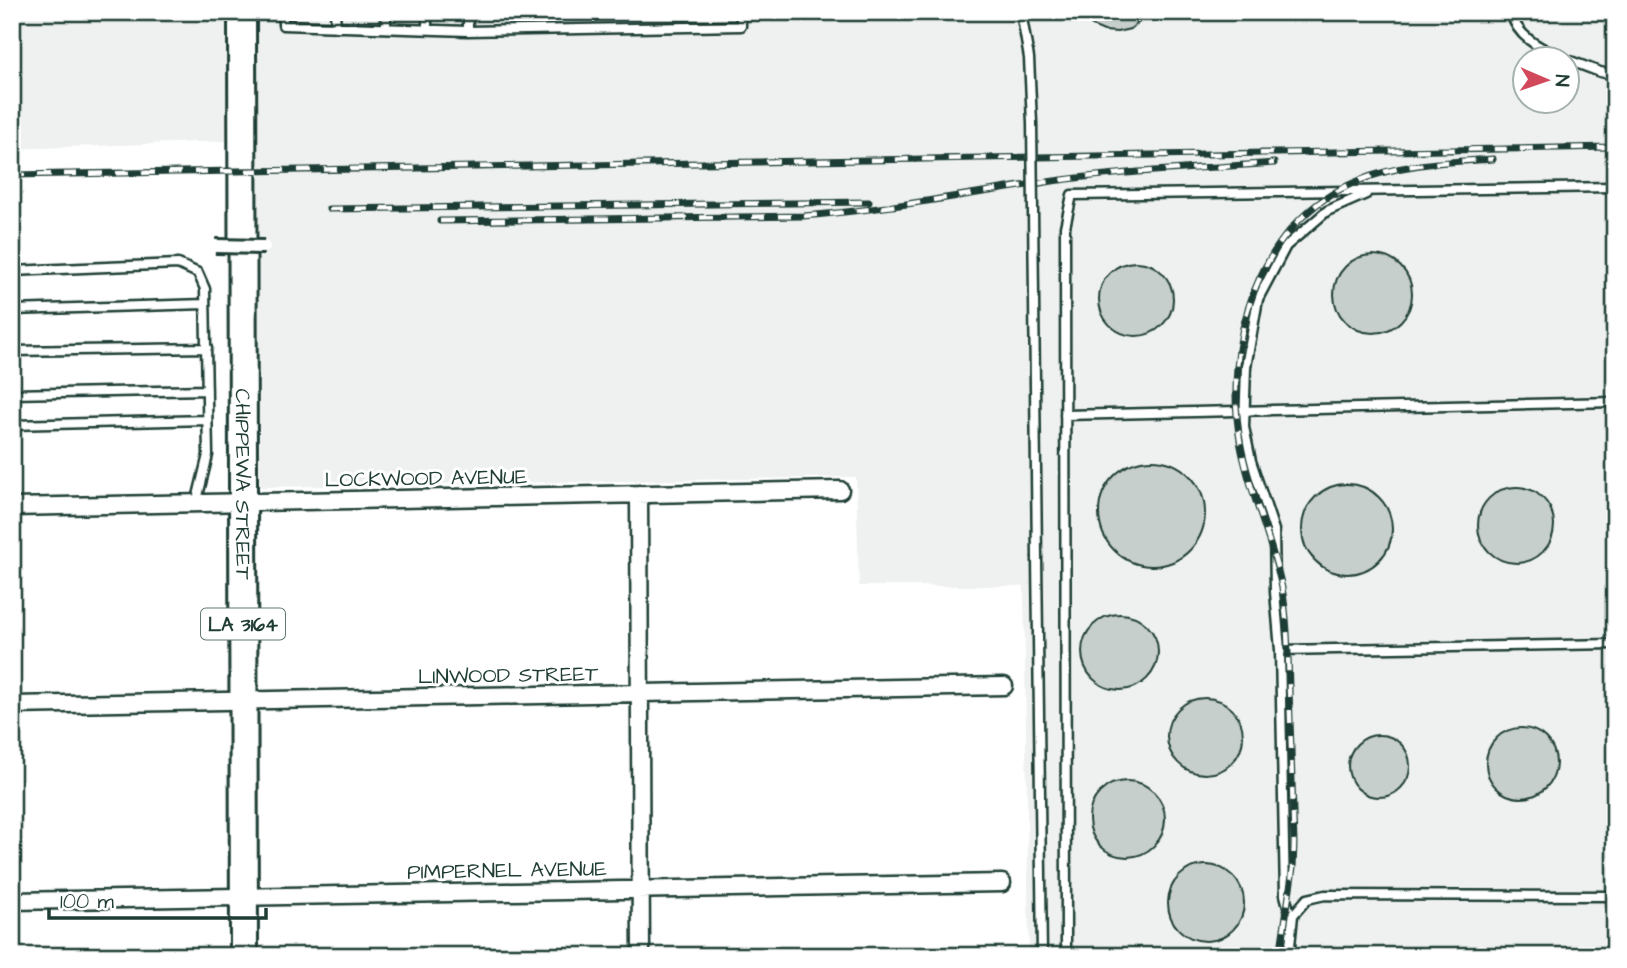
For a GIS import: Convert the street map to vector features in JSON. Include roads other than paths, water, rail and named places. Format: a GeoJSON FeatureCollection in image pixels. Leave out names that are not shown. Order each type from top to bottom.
{"type":"FeatureCollection","features":[{"type":"Feature","properties":{"kind":"main road","name":"CHIPPEWA STREET"},"geometry":{"type":"LineString","coordinates":[[242,12],[244,956]]}},
{"type":"Feature","properties":{"kind":"street"},"geometry":{"type":"LineString","coordinates":[[215,246],[264,247]]}},
{"type":"Feature","properties":{"kind":"street","name":"LOCKWOOD AVENUE"},"geometry":{"type":"LineString","coordinates":[[12,507],[840,490]]}},
{"type":"Feature","properties":{"kind":"street"},"geometry":{"type":"LineString","coordinates":[[639,494],[641,956]]}},
{"type":"Feature","properties":{"kind":"street","name":"LINWOOD STREET"},"geometry":{"type":"LineString","coordinates":[[12,705],[1004,686]]}},
{"type":"Feature","properties":{"kind":"street","name":"PIMPERNEL AVENUE"},"geometry":{"type":"LineString","coordinates":[[12,901],[1002,883]]}},
{"type":"Feature","properties":{"kind":"lane"},"geometry":{"type":"LineString","coordinates":[[283,12],[283,25],[468,31],[741,26],[741,12]]}},
{"type":"Feature","properties":{"kind":"lane"},"geometry":{"type":"LineString","coordinates":[[335,12],[336,27]]}},
{"type":"Feature","properties":{"kind":"lane"},"geometry":{"type":"LineString","coordinates":[[386,12],[386,28]]}},
{"type":"Feature","properties":{"kind":"lane"},"geometry":{"type":"LineString","coordinates":[[427,12],[427,29]]}},
{"type":"Feature","properties":{"kind":"lane"},"geometry":{"type":"LineString","coordinates":[[468,12],[468,31]]}},
{"type":"Feature","properties":{"kind":"lane"},"geometry":{"type":"LineString","coordinates":[[1021,12],[1030,58],[1032,123],[1042,956]]}},
{"type":"Feature","properties":{"kind":"lane"},"geometry":{"type":"LineString","coordinates":[[1511,12],[1513,24],[1525,38],[1537,46]]}},
{"type":"Feature","properties":{"kind":"lane"},"geometry":{"type":"LineString","coordinates":[[1582,65],[1615,75]]}},
{"type":"Feature","properties":{"kind":"lane"},"geometry":{"type":"LineString","coordinates":[[1066,956],[1065,227],[1072,195],[1615,187]]}},
{"type":"Feature","properties":{"kind":"lane"},"geometry":{"type":"LineString","coordinates":[[1292,921],[1284,895],[1280,650],[1274,530],[1251,461],[1244,427],[1245,367],[1258,299],[1286,246],[1327,211],[1372,191]]}},
{"type":"Feature","properties":{"kind":"lane"},"geometry":{"type":"LineString","coordinates":[[12,271],[178,264],[198,273],[205,289],[208,455],[196,504]]}},
{"type":"Feature","properties":{"kind":"lane"},"geometry":{"type":"LineString","coordinates":[[12,310],[205,304]]}},
{"type":"Feature","properties":{"kind":"lane"},"geometry":{"type":"LineString","coordinates":[[12,351],[207,348]]}},
{"type":"Feature","properties":{"kind":"lane"},"geometry":{"type":"LineString","coordinates":[[12,394],[207,390]]}},
{"type":"Feature","properties":{"kind":"lane"},"geometry":{"type":"LineString","coordinates":[[1065,415],[1615,402]]}},
{"type":"Feature","properties":{"kind":"lane"},"geometry":{"type":"LineString","coordinates":[[12,425],[207,420]]}},
{"type":"Feature","properties":{"kind":"lane"},"geometry":{"type":"LineString","coordinates":[[1280,650],[1615,644]]}},
{"type":"Feature","properties":{"kind":"lane"},"geometry":{"type":"LineString","coordinates":[[1289,956],[1293,915],[1307,899],[1325,895],[1615,896]]}},
{"type":"Feature","properties":{"kind":"railway"},"geometry":{"type":"LineString","coordinates":[[12,175],[1615,147]]}},
{"type":"Feature","properties":{"kind":"railway"},"geometry":{"type":"LineString","coordinates":[[1280,956],[1294,843],[1287,638],[1278,570],[1241,446],[1236,408],[1237,368],[1243,329],[1254,291],[1271,256],[1294,226],[1323,200],[1358,181],[1390,170],[1424,164],[1493,159]]}},
{"type":"Feature","properties":{"kind":"railway"},"geometry":{"type":"LineString","coordinates":[[440,221],[803,216],[892,206],[1069,179],[1274,163]]}},
{"type":"Feature","properties":{"kind":"railway"},"geometry":{"type":"LineString","coordinates":[[329,209],[869,202]]}}]}
